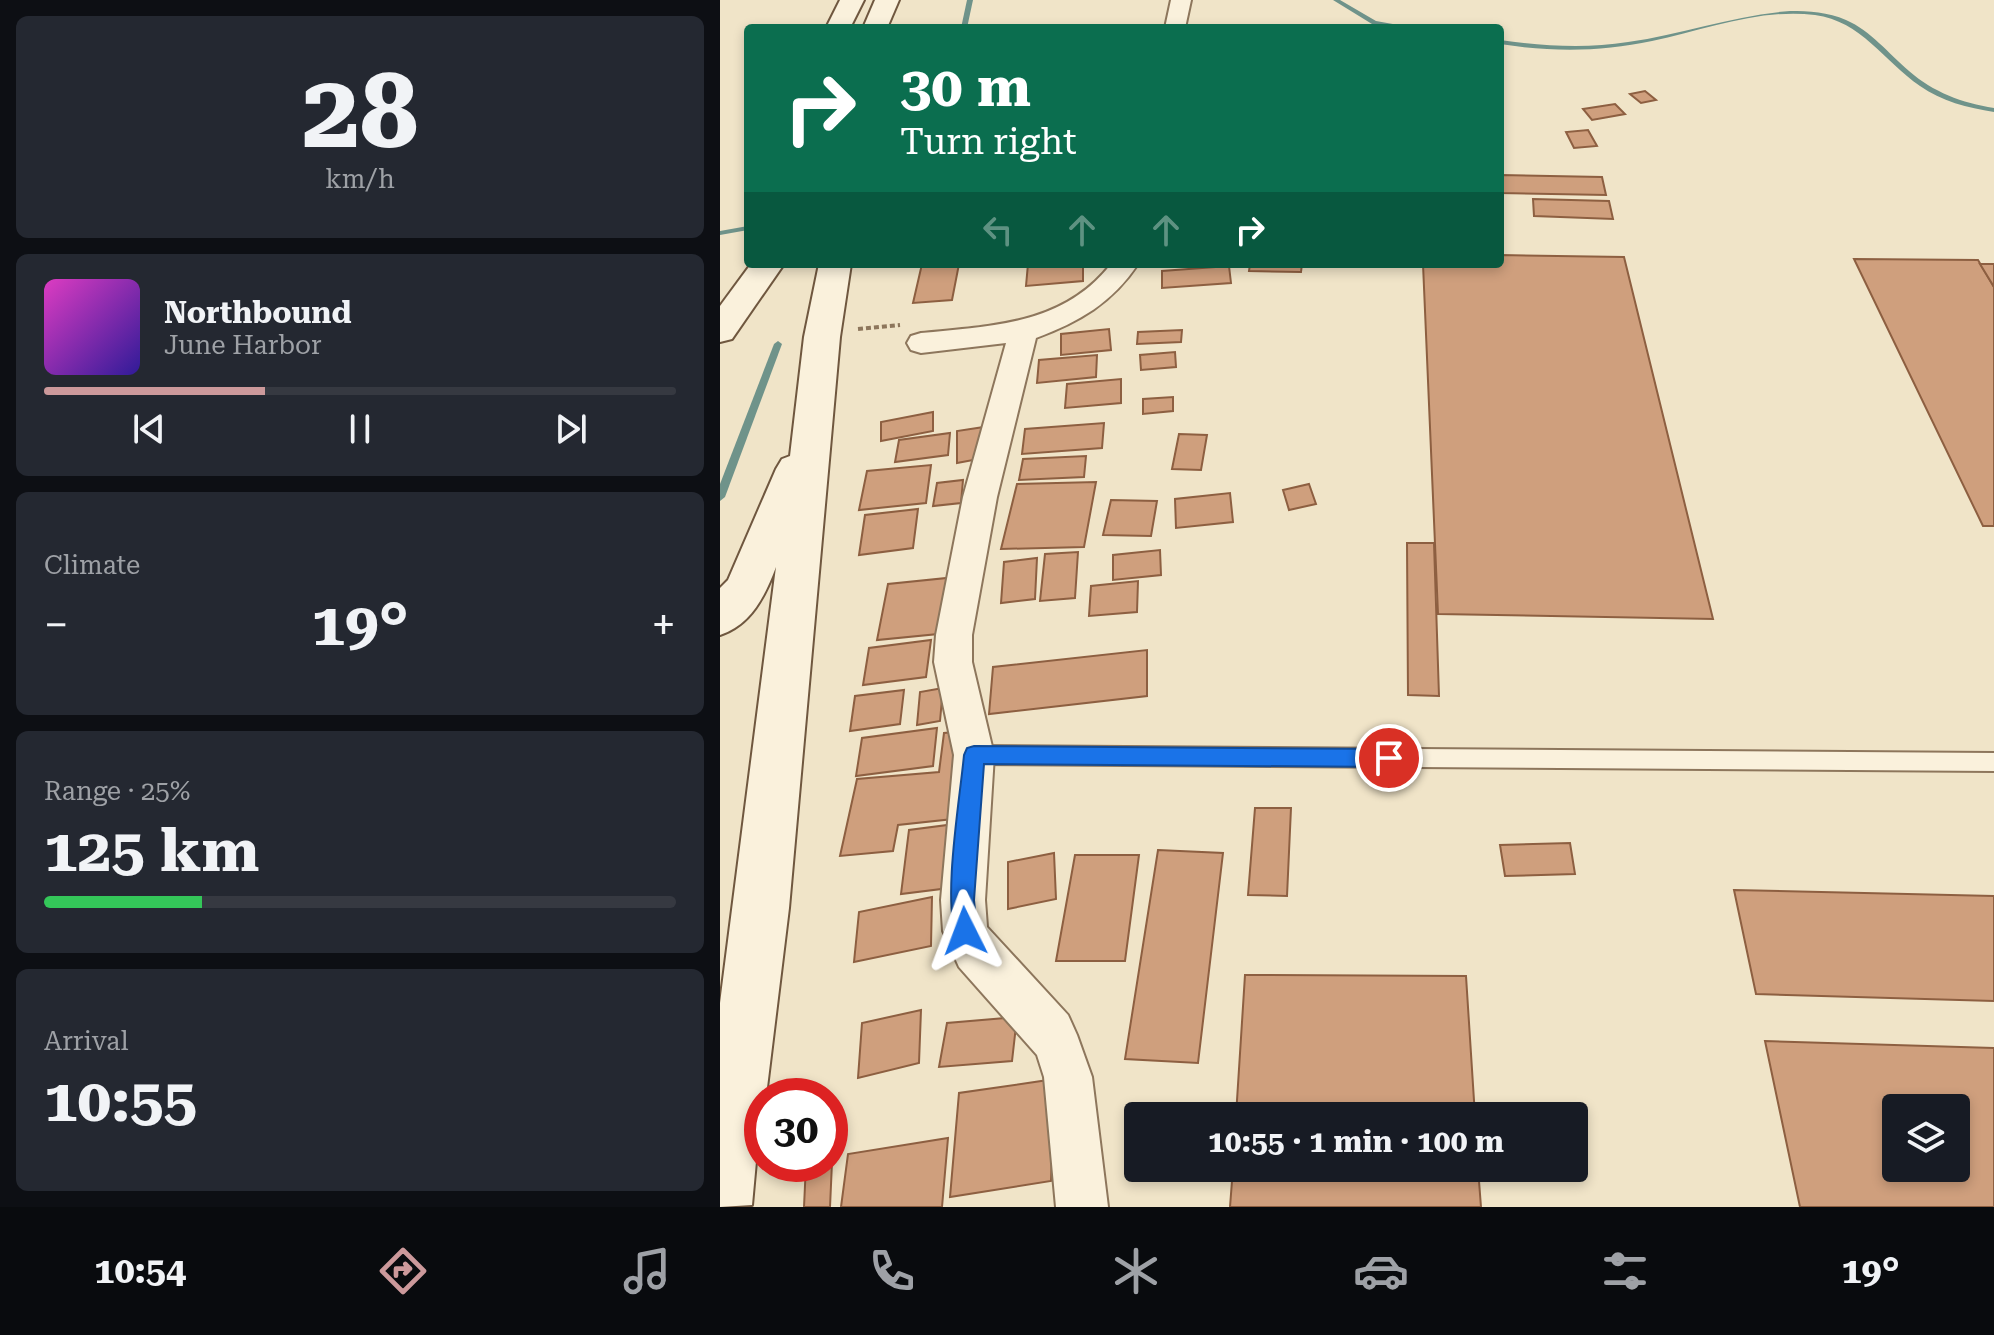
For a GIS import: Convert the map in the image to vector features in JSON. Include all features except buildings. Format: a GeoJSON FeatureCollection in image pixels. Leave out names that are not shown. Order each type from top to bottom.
{"type":"FeatureCollection","features":[{"type":"Feature","properties":{"kind":"main road"},"geometry":{"type":"LineString","coordinates":[[840,24],[852,0]]}},
{"type":"Feature","properties":{"kind":"main road"},"geometry":{"type":"LineString","coordinates":[[877,24],[887,0]]}},
{"type":"Feature","properties":{"kind":"main road"},"geometry":{"type":"LineString","coordinates":[[720,331],[766,268]]}},
{"type":"Feature","properties":{"kind":"main road"},"geometry":{"type":"LineString","coordinates":[[720,1205],[762,908],[816,422],[822,337],[834,268]]}},
{"type":"Feature","properties":{"kind":"main road"},"geometry":{"type":"LineString","coordinates":[[720,617],[745,591],[816,422]]}},
{"type":"Feature","properties":{"kind":"street"},"geometry":{"type":"LineString","coordinates":[[1176,24],[1181,0]]}},
{"type":"Feature","properties":{"kind":"street"},"geometry":{"type":"LineString","coordinates":[[921,343],[1023,332],[1080,310],[1106,290],[1122,268]]}},
{"type":"Feature","properties":{"kind":"street"},"geometry":{"type":"LineString","coordinates":[[1023,332],[980,497],[954,635],[953,662],[974,755],[963,900],[965,931],[975,951],[1051,1032],[1060,1052],[1068,1077],[1082,1207]]}},
{"type":"Feature","properties":{"kind":"lane"},"geometry":{"type":"LineString","coordinates":[[974,755],[1994,762]]}},
{"type":"Feature","properties":{"kind":"path"},"geometry":{"type":"LineString","coordinates":[[822,337],[872,326],[899,325],[921,343]]}},
{"type":"Feature","properties":{"kind":"waterway"},"geometry":{"type":"LineString","coordinates":[[965,24],[970,0]]}},
{"type":"Feature","properties":{"kind":"waterway"},"geometry":{"type":"LineString","coordinates":[[1336,0],[1374,23],[1382,24]]}},
{"type":"Feature","properties":{"kind":"waterway"},"geometry":{"type":"LineString","coordinates":[[1504,43],[1593,48],[1650,40],[1750,17],[1811,13],[1844,21],[1858,29],[1920,83],[1937,93],[1965,104],[1994,110]]}},
{"type":"Feature","properties":{"kind":"waterway"},"geometry":{"type":"LineString","coordinates":[[720,233],[744,229]]}},
{"type":"Feature","properties":{"kind":"waterway"},"geometry":{"type":"LineString","coordinates":[[720,497],[778,344]]}},
{"type":"Feature","properties":{"kind":"route"},"geometry":{"type":"LineString","coordinates":[[965,931],[963,900],[974,755],[1389,758]]}}]}
